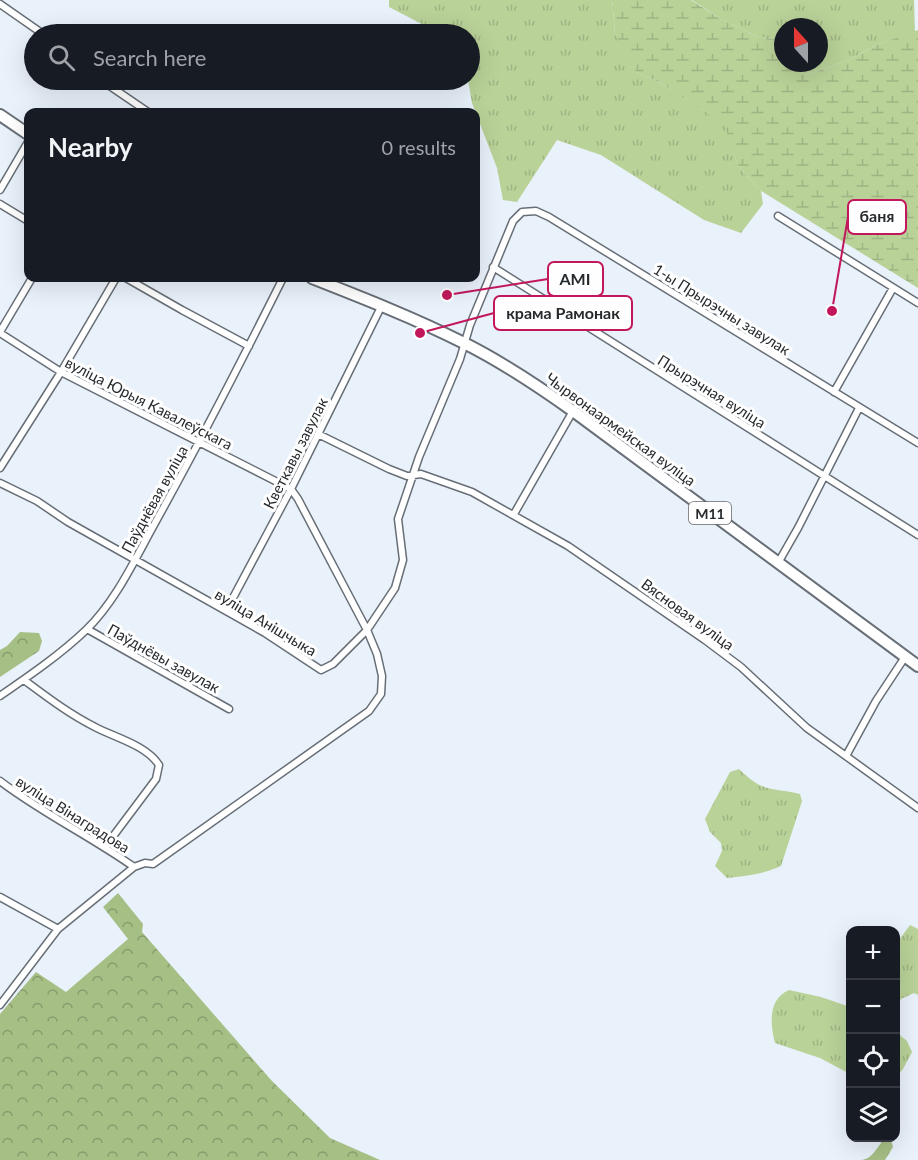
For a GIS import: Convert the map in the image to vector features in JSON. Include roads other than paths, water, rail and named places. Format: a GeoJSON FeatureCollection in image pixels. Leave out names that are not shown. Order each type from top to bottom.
{"type":"FeatureCollection","features":[{"type":"Feature","properties":{"kind":"highway"},"geometry":{"type":"LineString","coordinates":[[0,115],[24,131]]}},
{"type":"Feature","properties":{"kind":"highway","name":"Чырвонаармейская вуліца"},"geometry":{"type":"LineString","coordinates":[[322,282],[382,305],[465,343],[527,379],[918,666]]}},
{"type":"Feature","properties":{"kind":"street"},"geometry":{"type":"LineString","coordinates":[[0,4],[29,24]]}},
{"type":"Feature","properties":{"kind":"street"},"geometry":{"type":"LineString","coordinates":[[116,90],[142,108]]}},
{"type":"Feature","properties":{"kind":"street"},"geometry":{"type":"LineString","coordinates":[[0,190],[24,149]]}},
{"type":"Feature","properties":{"kind":"street"},"geometry":{"type":"LineString","coordinates":[[0,204],[24,219]]}},
{"type":"Feature","properties":{"kind":"street","name":"1-ы Прырэчны завулак"},"geometry":{"type":"LineString","coordinates":[[513,221],[522,212],[536,211],[549,217],[918,443]]}},
{"type":"Feature","properties":{"kind":"street"},"geometry":{"type":"LineString","coordinates":[[778,216],[918,303]]}},
{"type":"Feature","properties":{"kind":"street","name":"вуліца Анішчыка"},"geometry":{"type":"LineString","coordinates":[[0,483],[37,501],[68,522],[266,633],[321,670],[333,664],[367,630],[395,588],[403,560],[398,519],[470,325],[513,221]]}},
{"type":"Feature","properties":{"kind":"street","name":"Прырэчная вуліца"},"geometry":{"type":"LineString","coordinates":[[494,267],[918,535]]}},
{"type":"Feature","properties":{"kind":"street"},"geometry":{"type":"LineString","coordinates":[[0,332],[30,282]]}},
{"type":"Feature","properties":{"kind":"street"},"geometry":{"type":"LineString","coordinates":[[0,468],[61,372],[114,282]]}},
{"type":"Feature","properties":{"kind":"street"},"geometry":{"type":"LineString","coordinates":[[133,282],[249,346]]}},
{"type":"Feature","properties":{"kind":"street","name":"Паўднёвая вуліца"},"geometry":{"type":"LineString","coordinates":[[0,696],[24,680],[87,629],[109,602],[135,560],[199,443],[281,282]]}},
{"type":"Feature","properties":{"kind":"street"},"geometry":{"type":"LineString","coordinates":[[834,392],[893,288]]}},
{"type":"Feature","properties":{"kind":"street","name":"Кветкавы завулак"},"geometry":{"type":"LineString","coordinates":[[226,611],[291,489],[382,305]]}},
{"type":"Feature","properties":{"kind":"street","name":"вуліца Юрыя Кавалеўскага"},"geometry":{"type":"LineString","coordinates":[[0,332],[61,372],[291,489]]}},
{"type":"Feature","properties":{"kind":"street"},"geometry":{"type":"LineString","coordinates":[[778,562],[798,528],[859,408]]}},
{"type":"Feature","properties":{"kind":"street"},"geometry":{"type":"LineString","coordinates":[[514,514],[573,411]]}},
{"type":"Feature","properties":{"kind":"street","name":"Вясновая вуліца"},"geometry":{"type":"LineString","coordinates":[[318,434],[389,469],[407,476],[421,474],[472,492],[514,514],[607,572],[705,640],[741,667],[807,728],[918,808]]}},
{"type":"Feature","properties":{"kind":"street"},"geometry":{"type":"LineString","coordinates":[[0,1005],[58,929],[134,867],[145,863],[153,864],[369,711],[381,694],[382,676],[377,654],[367,630],[291,489]]}},
{"type":"Feature","properties":{"kind":"street","name":"Паўднёвы завулак"},"geometry":{"type":"LineString","coordinates":[[87,629],[229,708]]}},
{"type":"Feature","properties":{"kind":"street"},"geometry":{"type":"LineString","coordinates":[[846,756],[876,701],[905,657]]}},
{"type":"Feature","properties":{"kind":"street"},"geometry":{"type":"LineString","coordinates":[[24,680],[60,707],[95,728],[152,755],[159,765],[156,779],[105,847]]}},
{"type":"Feature","properties":{"kind":"street","name":"вуліца Вінаградова"},"geometry":{"type":"LineString","coordinates":[[0,781],[26,800],[134,867]]}},
{"type":"Feature","properties":{"kind":"street"},"geometry":{"type":"LineString","coordinates":[[0,897],[58,929]]}},
{"type":"Feature","properties":{"kind":"street"},"geometry":{"type":"LineString","coordinates":[[0,992],[7,996]]}},
{"type":"Feature","properties":{"kind":"place","name":"AMI"},"geometry":{"type":"Point","coordinates":[447,295]}},
{"type":"Feature","properties":{"kind":"place","name":"баня"},"geometry":{"type":"Point","coordinates":[832,311]}},
{"type":"Feature","properties":{"kind":"place","name":"крама Рамонак"},"geometry":{"type":"Point","coordinates":[420,333]}}]}
